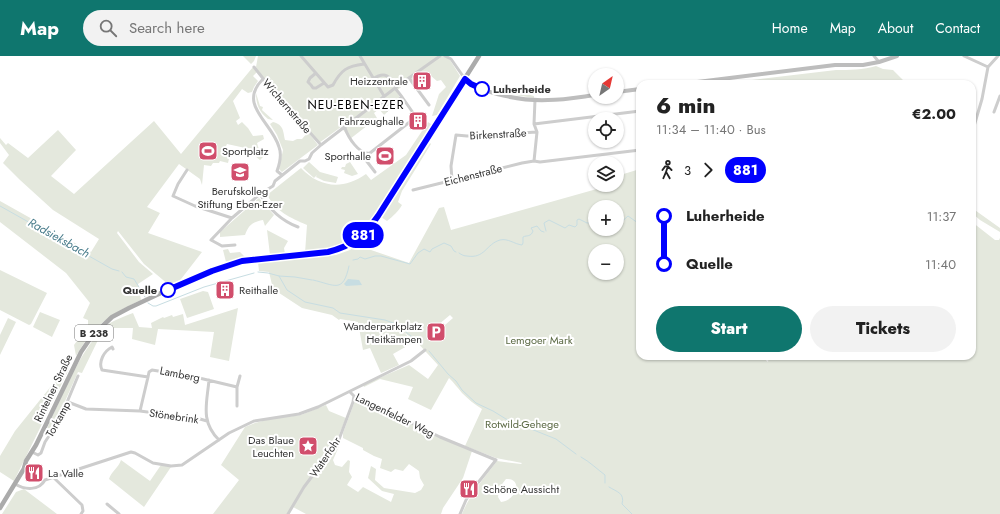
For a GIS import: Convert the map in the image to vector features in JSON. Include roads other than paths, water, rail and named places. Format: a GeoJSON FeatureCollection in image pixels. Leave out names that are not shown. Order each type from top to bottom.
{"type":"FeatureCollection","features":[{"type":"Feature","properties":{"kind":"main road","name":"Rintelner Straße"},"geometry":{"type":"LineString","coordinates":[[0,508],[24,468],[26,461],[81,352],[95,332],[114,316],[170,289],[228,265],[259,259],[328,252],[348,245],[362,236],[378,216],[479,56]]}},
{"type":"Feature","properties":{"kind":"main road"},"geometry":{"type":"LineString","coordinates":[[713,80],[835,65],[863,65],[897,56]]}},
{"type":"Feature","properties":{"kind":"main road"},"geometry":{"type":"LineString","coordinates":[[465,79],[471,84],[498,94],[535,100],[588,96]]}},
{"type":"Feature","properties":{"kind":"main road"},"geometry":{"type":"LineString","coordinates":[[624,91],[636,90]]}},
{"type":"Feature","properties":{"kind":"street"},"geometry":{"type":"LineString","coordinates":[[301,56],[328,87],[331,86],[343,71],[351,66],[364,64]]}},
{"type":"Feature","properties":{"kind":"street"},"geometry":{"type":"LineString","coordinates":[[360,56],[384,96]]}},
{"type":"Feature","properties":{"kind":"street"},"geometry":{"type":"LineString","coordinates":[[235,245],[222,246],[211,240],[232,218],[260,194],[273,186],[275,181],[282,175],[300,161],[309,159],[312,152],[384,96],[440,56]]}},
{"type":"Feature","properties":{"kind":"street"},"geometry":{"type":"LineString","coordinates":[[445,56],[452,57],[465,79]]}},
{"type":"Feature","properties":{"kind":"street"},"geometry":{"type":"LineString","coordinates":[[874,56],[879,62]]}},
{"type":"Feature","properties":{"kind":"street"},"geometry":{"type":"LineString","coordinates":[[964,56],[988,67]]}},
{"type":"Feature","properties":{"kind":"street"},"geometry":{"type":"LineString","coordinates":[[976,119],[982,99],[988,67],[998,56]]}},
{"type":"Feature","properties":{"kind":"street","name":"Wichernstraße"},"geometry":{"type":"LineString","coordinates":[[254,67],[321,145]]}},
{"type":"Feature","properties":{"kind":"street"},"geometry":{"type":"LineString","coordinates":[[316,73],[309,79],[308,82],[310,85],[313,88],[316,88],[324,83]]}},
{"type":"Feature","properties":{"kind":"street"},"geometry":{"type":"LineString","coordinates":[[364,154],[370,153],[416,117],[395,88],[391,79],[385,75],[380,75],[374,79]]}},
{"type":"Feature","properties":{"kind":"street"},"geometry":{"type":"LineString","coordinates":[[409,78],[430,106]]}},
{"type":"Feature","properties":{"kind":"street"},"geometry":{"type":"LineString","coordinates":[[263,79],[255,88],[254,103],[257,111],[270,127],[279,144],[281,157],[277,171],[282,175]]}},
{"type":"Feature","properties":{"kind":"street"},"geometry":{"type":"LineString","coordinates":[[994,112],[1000,96]]}},
{"type":"Feature","properties":{"kind":"street"},"geometry":{"type":"LineString","coordinates":[[380,100],[387,110],[402,98]]}},
{"type":"Feature","properties":{"kind":"street"},"geometry":{"type":"LineString","coordinates":[[534,161],[537,132],[534,124],[535,100]]}},
{"type":"Feature","properties":{"kind":"street"},"geometry":{"type":"LineString","coordinates":[[534,124],[636,111]]}},
{"type":"Feature","properties":{"kind":"street"},"geometry":{"type":"LineString","coordinates":[[344,128],[360,151],[364,154],[375,172]]}},
{"type":"Feature","properties":{"kind":"street","name":"Birkenstraße"},"geometry":{"type":"LineString","coordinates":[[452,180],[452,166],[456,135],[467,136],[537,132]]}},
{"type":"Feature","properties":{"kind":"street","name":"Eichenstraße"},"geometry":{"type":"LineString","coordinates":[[413,190],[534,161],[540,162],[636,150]]}},
{"type":"Feature","properties":{"kind":"street"},"geometry":{"type":"LineString","coordinates":[[187,170],[178,184],[173,196],[195,206],[232,218]]}},
{"type":"Feature","properties":{"kind":"street"},"geometry":{"type":"LineString","coordinates":[[260,194],[268,206],[276,214],[298,227]]}},
{"type":"Feature","properties":{"kind":"street","name":"Lamberg"},"geometry":{"type":"LineString","coordinates":[[113,349],[112,347],[109,348],[104,354],[101,367],[102,370],[148,377]]}},
{"type":"Feature","properties":{"kind":"street"},"geometry":{"type":"LineString","coordinates":[[350,392],[368,381],[416,358],[425,350]]}},
{"type":"Feature","properties":{"kind":"street","name":"Lamberg"},"geometry":{"type":"LineString","coordinates":[[150,371],[155,369],[238,387]]}},
{"type":"Feature","properties":{"kind":"street","name":"Stönebrink"},"geometry":{"type":"LineString","coordinates":[[140,411],[150,371]]}},
{"type":"Feature","properties":{"kind":"street","name":"Torkamp"},"geometry":{"type":"LineString","coordinates":[[31,453],[38,455],[42,453],[44,444],[60,419],[78,376]]}},
{"type":"Feature","properties":{"kind":"street"},"geometry":{"type":"LineString","coordinates":[[238,406],[238,387],[240,376]]}},
{"type":"Feature","properties":{"kind":"street","name":"Lamberg"},"geometry":{"type":"LineString","coordinates":[[207,421],[206,411],[209,380]]}},
{"type":"Feature","properties":{"kind":"street","name":"Langenfelder Weg"},"geometry":{"type":"LineString","coordinates":[[15,484],[23,488],[32,488],[53,477],[131,452],[153,462],[171,466],[182,465],[230,433],[254,421],[299,414],[350,392],[354,396],[453,442],[496,460],[466,500],[460,514]]}},
{"type":"Feature","properties":{"kind":"street","name":"Waterfohr"},"geometry":{"type":"LineString","coordinates":[[288,514],[304,487],[338,442],[354,396]]}},
{"type":"Feature","properties":{"kind":"street","name":"Stönebrink"},"geometry":{"type":"LineString","coordinates":[[68,402],[86,409],[140,411],[207,421]]}},
{"type":"Feature","properties":{"kind":"street"},"geometry":{"type":"LineString","coordinates":[[207,421],[212,432],[219,440]]}},
{"type":"Feature","properties":{"kind":"street"},"geometry":{"type":"LineString","coordinates":[[53,477],[82,505],[83,511],[81,514]]}},
{"type":"Feature","properties":{"kind":"street"},"geometry":{"type":"LineString","coordinates":[[107,504],[119,514]]}},
{"type":"Feature","properties":{"kind":"water"},"geometry":{"type":"Polygon","coordinates":[[[348,279],[359,280],[362,285],[346,286],[344,284],[348,279]]]}},
{"type":"Feature","properties":{"kind":"waterway","name":"Radsieksbach"},"geometry":{"type":"LineString","coordinates":[[0,206],[112,269],[119,271]]}},
{"type":"Feature","properties":{"kind":"waterway","name":"Radsieksbach"},"geometry":{"type":"LineString","coordinates":[[624,220],[628,216],[636,222]]}},
{"type":"Feature","properties":{"kind":"waterway","name":"Radsieksbach"},"geometry":{"type":"LineString","coordinates":[[546,231],[544,223],[549,220],[565,228],[569,225],[575,227],[577,225],[577,220],[579,219],[588,223]]}},
{"type":"Feature","properties":{"kind":"waterway","name":"Radsieksbach"},"geometry":{"type":"LineString","coordinates":[[459,253],[466,256],[478,255],[500,240],[508,240],[522,245],[523,237],[529,236],[533,231],[531,228],[537,226],[544,232]]}},
{"type":"Feature","properties":{"kind":"waterway","name":"Radsieksbach"},"geometry":{"type":"LineString","coordinates":[[353,260],[360,257],[365,259],[381,256],[410,264],[418,253],[424,249],[430,252],[432,249],[444,243],[451,246],[456,252]]}},
{"type":"Feature","properties":{"kind":"waterway","name":"Radsieksbach"},"geometry":{"type":"LineString","coordinates":[[313,280],[332,285],[341,284],[347,275],[349,266]]}},
{"type":"Feature","properties":{"kind":"waterway","name":"Radsieksbach"},"geometry":{"type":"LineString","coordinates":[[122,272],[126,277],[134,279],[145,297]]}},
{"type":"Feature","properties":{"kind":"waterway","name":"Radsieksbach"},"geometry":{"type":"LineString","coordinates":[[258,272],[312,280]]}},
{"type":"Feature","properties":{"kind":"waterway","name":"Radsieksbach"},"geometry":{"type":"LineString","coordinates":[[148,303],[156,306],[204,287],[254,273]]}},
{"type":"Feature","properties":{"kind":"waterway"},"geometry":{"type":"LineString","coordinates":[[279,276],[287,290],[305,302],[333,308],[340,313],[385,320],[396,324],[421,344]]}},
{"type":"Feature","properties":{"kind":"waterway"},"geometry":{"type":"LineString","coordinates":[[429,351],[448,374],[456,381],[462,390],[476,403],[506,419],[556,439],[576,454]]}},
{"type":"Feature","properties":{"kind":"waterway"},"geometry":{"type":"LineString","coordinates":[[581,457],[605,475],[605,483]]}},
{"type":"Feature","properties":{"kind":"waterway"},"geometry":{"type":"LineString","coordinates":[[609,487],[621,495],[623,500],[622,504],[632,514]]}},
{"type":"Feature","properties":{"kind":"place","name":"Heizzentrale"},"geometry":{"type":"Point","coordinates":[422,81]}},
{"type":"Feature","properties":{"kind":"place","name":"Luherheide"},"geometry":{"type":"Point","coordinates":[482,89]}},
{"type":"Feature","properties":{"kind":"place","name":"Fahrzeughalle"},"geometry":{"type":"Point","coordinates":[418,121]}},
{"type":"Feature","properties":{"kind":"place","name":"Sportplatz"},"geometry":{"type":"Point","coordinates":[208,151]}},
{"type":"Feature","properties":{"kind":"place","name":"Sporthalle"},"geometry":{"type":"Point","coordinates":[385,156]}},
{"type":"Feature","properties":{"kind":"place","name":"Berufskolleg Stiftung Eben-Ezer"},"geometry":{"type":"Point","coordinates":[240,172]}},
{"type":"Feature","properties":{"kind":"place","name":"Quelle"},"geometry":{"type":"Point","coordinates":[168,290]}},
{"type":"Feature","properties":{"kind":"place","name":"Reithalle"},"geometry":{"type":"Point","coordinates":[225,290]}},
{"type":"Feature","properties":{"kind":"place","name":"Wanderparkplatz Heitkämpen"},"geometry":{"type":"Point","coordinates":[436,332]}},
{"type":"Feature","properties":{"kind":"place","name":"Das Blaue Leuchten"},"geometry":{"type":"Point","coordinates":[308,446]}},
{"type":"Feature","properties":{"kind":"place","name":"La Valle"},"geometry":{"type":"Point","coordinates":[34,473]}},
{"type":"Feature","properties":{"kind":"place","name":"Schöne Aussicht"},"geometry":{"type":"Point","coordinates":[469,489]}},
{"type":"Feature","properties":{"kind":"district","name":"NEU-EBEN-EZER"},"geometry":{"type":"Point","coordinates":[356,105]}},
{"type":"Feature","properties":{"kind":"park label","name":"Lemgoer Mark"},"geometry":{"type":"Point","coordinates":[539,340]}},
{"type":"Feature","properties":{"kind":"park label","name":"Rotwild-Gehege"},"geometry":{"type":"Point","coordinates":[522,424]}}]}
